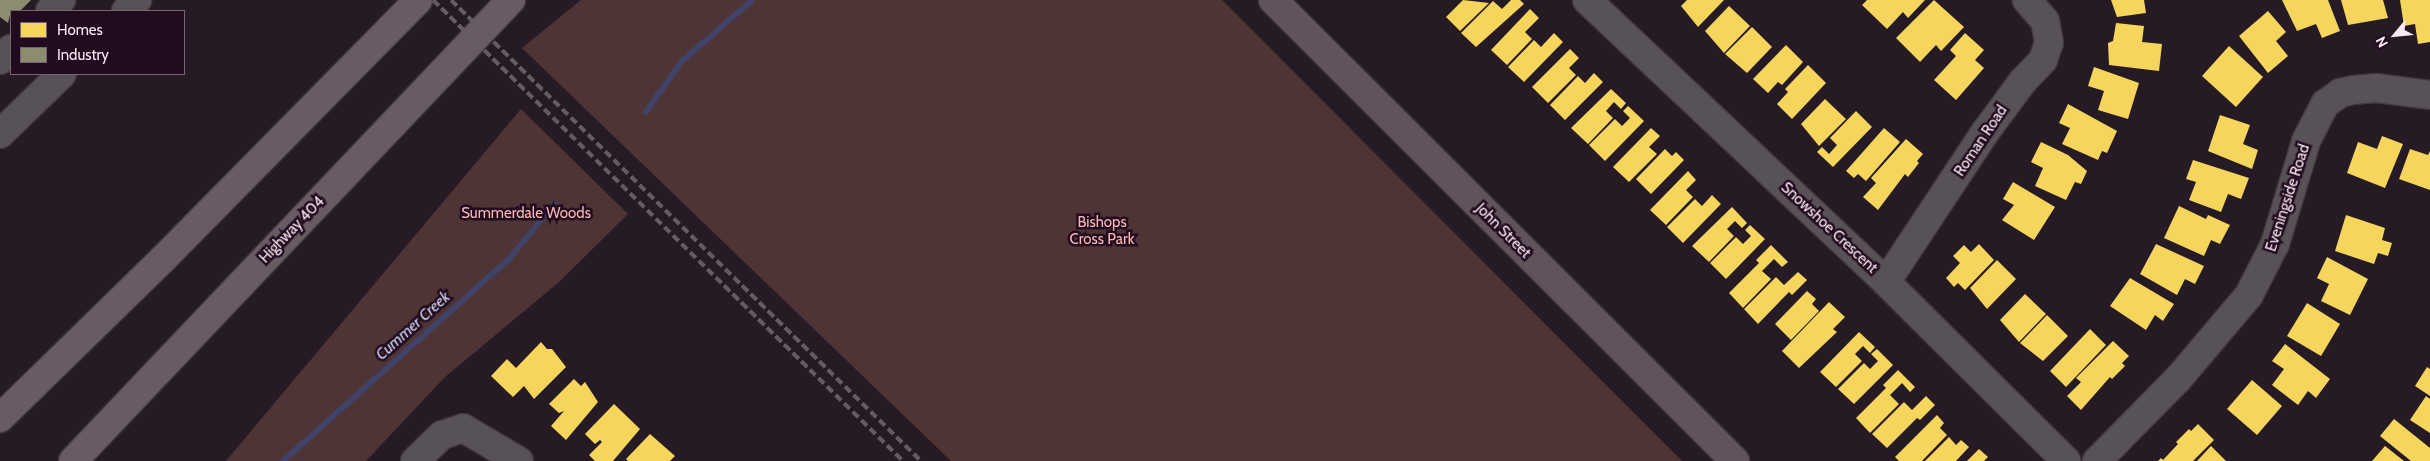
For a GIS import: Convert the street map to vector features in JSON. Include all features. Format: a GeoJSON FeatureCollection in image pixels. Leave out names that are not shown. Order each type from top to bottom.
{"type":"FeatureCollection","features":[{"type":"Feature","properties":{"kind":"highway"},"geometry":{"type":"LineString","coordinates":[[0,418],[163,259],[418,0]]}},
{"type":"Feature","properties":{"kind":"highway","name":"Highway 404"},"geometry":{"type":"LineString","coordinates":[[73,461],[511,0]]}},
{"type":"Feature","properties":{"kind":"main road","name":"John Street"},"geometry":{"type":"LineString","coordinates":[[1273,0],[1735,461]]}},
{"type":"Feature","properties":{"kind":"street"},"geometry":{"type":"LineString","coordinates":[[51,10],[61,0]]}},
{"type":"Feature","properties":{"kind":"street"},"geometry":{"type":"LineString","coordinates":[[127,10],[137,0]]}},
{"type":"Feature","properties":{"kind":"street","name":"Snowshoe Crescent"},"geometry":{"type":"LineString","coordinates":[[1587,0],[1886,282],[2066,461]]}},
{"type":"Feature","properties":{"kind":"street","name":"Roman Road"},"geometry":{"type":"LineString","coordinates":[[1886,282],[1986,131],[2023,80],[2043,60],[2049,43],[2044,21],[2027,0]]}},
{"type":"Feature","properties":{"kind":"street"},"geometry":{"type":"LineString","coordinates":[[0,60],[10,50]]}},
{"type":"Feature","properties":{"kind":"street"},"geometry":{"type":"LineString","coordinates":[[0,134],[61,75]]}},
{"type":"Feature","properties":{"kind":"street","name":"Eveningside Road"},"geometry":{"type":"LineString","coordinates":[[2096,461],[2178,379],[2249,295],[2275,244],[2306,141],[2325,104],[2340,93],[2376,88],[2430,95]]}},
{"type":"Feature","properties":{"kind":"street"},"geometry":{"type":"LineString","coordinates":[[415,461],[442,436],[462,428],[519,461]]}},
{"type":"Feature","properties":{"kind":"green space","name":"Bishops Cross Park"},"geometry":{"type":"Polygon","coordinates":[[[581,0],[1222,0],[1682,461],[951,461],[522,48],[581,0]]]}},
{"type":"Feature","properties":{"kind":"green space","name":"Summerdale Woods"},"geometry":{"type":"Polygon","coordinates":[[[521,109],[628,214],[558,283],[445,377],[366,461],[226,461],[521,109]]]}},
{"type":"Feature","properties":{"kind":"building: Homes"},"geometry":{"type":"Polygon","coordinates":[[[1463,0],[1489,3],[1460,31],[1446,17],[1463,0]]]}},
{"type":"Feature","properties":{"kind":"building: Homes"},"geometry":{"type":"Polygon","coordinates":[[[1511,0],[1520,0],[1524,4],[1476,47],[1461,33],[1493,1],[1502,9],[1511,0]]]}},
{"type":"Feature","properties":{"kind":"building: Homes"},"geometry":{"type":"Polygon","coordinates":[[[1687,0],[1724,0],[1698,27],[1681,6],[1687,0]]]}},
{"type":"Feature","properties":{"kind":"building: Homes"},"geometry":{"type":"Polygon","coordinates":[[[1867,0],[1925,0],[1908,18],[1903,12],[1887,29],[1862,5],[1867,0]]]}},
{"type":"Feature","properties":{"kind":"building: Homes"},"geometry":{"type":"Polygon","coordinates":[[[1934,0],[1964,27],[1941,51],[1936,45],[1920,62],[1896,38],[1934,0]]]}},
{"type":"Feature","properties":{"kind":"building: Homes"},"geometry":{"type":"Polygon","coordinates":[[[2111,0],[2144,0],[2146,13],[2117,17],[2111,0]]]}},
{"type":"Feature","properties":{"kind":"building: Homes"},"geometry":{"type":"Polygon","coordinates":[[[2282,0],[2328,0],[2340,31],[2322,38],[2316,24],[2297,31],[2282,0]]]}},
{"type":"Feature","properties":{"kind":"building: Homes"},"geometry":{"type":"Polygon","coordinates":[[[2341,0],[2383,0],[2388,18],[2348,25],[2341,0]]]}},
{"type":"Feature","properties":{"kind":"building: Homes"},"geometry":{"type":"Polygon","coordinates":[[[2400,0],[2430,0],[2430,42],[2418,44],[2415,24],[2404,26],[2400,0]]]}},
{"type":"Feature","properties":{"kind":"building: Homes"},"geometry":{"type":"Polygon","coordinates":[[[1729,6],[1750,26],[1724,53],[1705,31],[1729,6]]]}},
{"type":"Feature","properties":{"kind":"building: Homes"},"geometry":{"type":"Polygon","coordinates":[[[1530,9],[1539,18],[1525,32],[1532,39],[1507,65],[1491,50],[1530,9]]]}},
{"type":"Feature","properties":{"kind":"building: Homes"},"geometry":{"type":"Polygon","coordinates":[[[2268,11],[2286,32],[2276,41],[2288,56],[2268,73],[2239,36],[2268,11]]]}},
{"type":"Feature","properties":{"kind":"building: Homes"},"geometry":{"type":"Polygon","coordinates":[[[2116,23],[2144,26],[2142,42],[2162,44],[2159,71],[2109,65],[2108,43],[2113,41],[2116,23]]]}},
{"type":"Feature","properties":{"kind":"building: Homes"},"geometry":{"type":"Polygon","coordinates":[[[1752,27],[1772,47],[1747,73],[1725,54],[1752,27]]]}},
{"type":"Feature","properties":{"kind":"building: Homes"},"geometry":{"type":"Polygon","coordinates":[[[1554,33],[1563,42],[1524,82],[1508,67],[1534,40],[1541,47],[1554,33]]]}},
{"type":"Feature","properties":{"kind":"building: Homes"},"geometry":{"type":"Polygon","coordinates":[[[1965,33],[1984,50],[1975,60],[1984,68],[1956,100],[1934,80],[1956,56],[1950,50],[1965,33]]]}},
{"type":"Feature","properties":{"kind":"building: Homes"},"geometry":{"type":"Polygon","coordinates":[[[1786,45],[1803,62],[1782,85],[1778,82],[1768,93],[1753,79],[1786,45]]]}},
{"type":"Feature","properties":{"kind":"building: Homes"},"geometry":{"type":"Polygon","coordinates":[[[2229,46],[2263,77],[2236,107],[2202,76],[2229,46]]]}},
{"type":"Feature","properties":{"kind":"building: Homes"},"geometry":{"type":"Polygon","coordinates":[[[1570,49],[1579,58],[1569,68],[1576,75],[1548,103],[1532,87],[1570,49]]]}},
{"type":"Feature","properties":{"kind":"building: Homes"},"geometry":{"type":"Polygon","coordinates":[[[1808,65],[1826,83],[1792,119],[1777,104],[1788,92],[1785,89],[1808,65]]]}},
{"type":"Feature","properties":{"kind":"building: Homes"},"geometry":{"type":"Polygon","coordinates":[[[2094,67],[2139,83],[2128,119],[2098,110],[2104,91],[2088,86],[2094,67]]]}},
{"type":"Feature","properties":{"kind":"building: Homes"},"geometry":{"type":"Polygon","coordinates":[[[1594,73],[1603,82],[1565,120],[1550,105],[1578,76],[1585,83],[1594,73]]]}},
{"type":"Feature","properties":{"kind":"building: Homes"},"geometry":{"type":"Polygon","coordinates":[[[1611,89],[1626,103],[1621,109],[1614,102],[1606,111],[1613,118],[1588,144],[1571,128],[1611,89]]]}},
{"type":"Feature","properties":{"kind":"building: Homes"},"geometry":{"type":"Polygon","coordinates":[[[1825,99],[1846,119],[1819,146],[1801,124],[1825,99]]]}},
{"type":"Feature","properties":{"kind":"building: Homes"},"geometry":{"type":"Polygon","coordinates":[[[2068,104],[2117,131],[2107,153],[2102,151],[2098,160],[2062,144],[2070,128],[2059,123],[2068,104]]]}},
{"type":"Feature","properties":{"kind":"building: Homes"},"geometry":{"type":"Polygon","coordinates":[[[1628,106],[1644,121],[1605,161],[1589,145],[1615,119],[1622,126],[1630,118],[1623,111],[1628,106]]]}},
{"type":"Feature","properties":{"kind":"building: Homes"},"geometry":{"type":"Polygon","coordinates":[[[1856,111],[1872,127],[1833,167],[1817,152],[1822,147],[1829,154],[1837,145],[1830,138],[1856,111]]]}},
{"type":"Feature","properties":{"kind":"building: Homes"},"geometry":{"type":"Polygon","coordinates":[[[2220,115],[2250,125],[2243,144],[2258,150],[2252,169],[2208,151],[2220,115]]]}},
{"type":"Feature","properties":{"kind":"building: Homes"},"geometry":{"type":"Polygon","coordinates":[[[1651,128],[1660,136],[1649,147],[1657,154],[1629,182],[1613,167],[1651,128]]]}},
{"type":"Feature","properties":{"kind":"building: Homes"},"geometry":{"type":"Polygon","coordinates":[[[1884,128],[1900,142],[1866,181],[1858,174],[1854,178],[1846,171],[1884,128]]]}},
{"type":"Feature","properties":{"kind":"building: Homes"},"geometry":{"type":"Polygon","coordinates":[[[2382,136],[2403,144],[2385,188],[2347,173],[2358,142],[2377,149],[2382,136]]]}},
{"type":"Feature","properties":{"kind":"building: Homes"},"geometry":{"type":"Polygon","coordinates":[[[1906,139],[1923,154],[1917,161],[1919,163],[1908,177],[1905,174],[1878,210],[1863,197],[1876,183],[1871,178],[1906,139]]]}},
{"type":"Feature","properties":{"kind":"building: Homes"},"geometry":{"type":"Polygon","coordinates":[[[2041,142],[2068,155],[2087,171],[2081,184],[2075,182],[2066,200],[2035,186],[2043,168],[2031,162],[2041,142]]]}},
{"type":"Feature","properties":{"kind":"building: Homes"},"geometry":{"type":"Polygon","coordinates":[[[1665,149],[1672,156],[1676,152],[1684,160],[1651,194],[1636,179],[1665,149]]]}},
{"type":"Feature","properties":{"kind":"building: Homes"},"geometry":{"type":"Polygon","coordinates":[[[2410,149],[2428,155],[2430,151],[2430,190],[2399,179],[2410,149]]]}},
{"type":"Feature","properties":{"kind":"building: Homes"},"geometry":{"type":"Polygon","coordinates":[[[2193,160],[2249,178],[2241,199],[2228,194],[2221,212],[2189,200],[2196,182],[2186,179],[2193,160]]]}},
{"type":"Feature","properties":{"kind":"building: Homes"},"geometry":{"type":"Polygon","coordinates":[[[1688,171],[1696,180],[1686,190],[1693,197],[1666,225],[1650,210],[1688,171]]]}},
{"type":"Feature","properties":{"kind":"building: Homes"},"geometry":{"type":"Polygon","coordinates":[[[2013,182],[2055,207],[2034,240],[2002,220],[2014,205],[2003,199],[2013,182]]]}},
{"type":"Feature","properties":{"kind":"building: Homes"},"geometry":{"type":"Polygon","coordinates":[[[1712,195],[1721,204],[1683,243],[1667,227],[1695,199],[1702,206],[1712,195]]]}},
{"type":"Feature","properties":{"kind":"building: Homes"},"geometry":{"type":"Polygon","coordinates":[[[2179,206],[2206,219],[2208,215],[2230,225],[2220,244],[2211,240],[2204,256],[2164,238],[2179,206]]]}},
{"type":"Feature","properties":{"kind":"building: Homes"},"geometry":{"type":"Polygon","coordinates":[[[1732,207],[1747,223],[1742,228],[1735,221],[1727,229],[1734,236],[1709,262],[1692,246],[1732,207]]]}},
{"type":"Feature","properties":{"kind":"building: Homes"},"geometry":{"type":"Polygon","coordinates":[[[2346,215],[2385,228],[2382,240],[2392,243],[2388,256],[2378,253],[2374,264],[2335,251],[2346,215]]]}},
{"type":"Feature","properties":{"kind":"building: Homes"},"geometry":{"type":"Polygon","coordinates":[[[1750,225],[1765,239],[1726,279],[1710,263],[1736,237],[1743,244],[1751,236],[1745,230],[1750,225]]]}},
{"type":"Feature","properties":{"kind":"building: Homes"},"geometry":{"type":"Polygon","coordinates":[[[1979,244],[1994,260],[1965,290],[1958,283],[1954,287],[1946,278],[1960,263],[1953,256],[1964,245],[1971,252],[1979,244]]]}},
{"type":"Feature","properties":{"kind":"building: Homes"},"geometry":{"type":"Polygon","coordinates":[[[2156,244],[2204,266],[2195,284],[2185,279],[2177,295],[2140,274],[2156,244]]]}},
{"type":"Feature","properties":{"kind":"building: Homes"},"geometry":{"type":"Polygon","coordinates":[[[1771,245],[1788,262],[1782,267],[1774,259],[1762,271],[1771,279],[1743,308],[1729,293],[1759,263],[1756,260],[1771,245]]]}},
{"type":"Feature","properties":{"kind":"building: Homes"},"geometry":{"type":"Polygon","coordinates":[[[2327,257],[2368,279],[2350,315],[2321,301],[2329,284],[2317,278],[2327,257]]]}},
{"type":"Feature","properties":{"kind":"building: Homes"},"geometry":{"type":"Polygon","coordinates":[[[1997,260],[2016,279],[1987,309],[1970,288],[1997,260]]]}},
{"type":"Feature","properties":{"kind":"building: Homes"},"geometry":{"type":"Polygon","coordinates":[[[1798,272],[1807,280],[1792,295],[1789,292],[1758,324],[1744,309],[1776,277],[1784,285],[1798,272]]]}},
{"type":"Feature","properties":{"kind":"building: Homes"},"geometry":{"type":"Polygon","coordinates":[[[2130,278],[2174,304],[2163,321],[2155,315],[2146,330],[2110,306],[2130,278]]]}},
{"type":"Feature","properties":{"kind":"building: Homes"},"geometry":{"type":"Polygon","coordinates":[[[1807,291],[1816,299],[1812,304],[1819,311],[1791,340],[1775,324],[1807,291]]]}},
{"type":"Feature","properties":{"kind":"building: Homes"},"geometry":{"type":"Polygon","coordinates":[[[2025,294],[2046,314],[2019,342],[2000,320],[2025,294]]]}},
{"type":"Feature","properties":{"kind":"building: Homes"},"geometry":{"type":"Polygon","coordinates":[[[1829,302],[1845,317],[1833,329],[1837,332],[1799,368],[1782,351],[1829,302]]]}},
{"type":"Feature","properties":{"kind":"building: Homes"},"geometry":{"type":"Polygon","coordinates":[[[2307,303],[2340,324],[2321,356],[2287,336],[2307,303]]]}},
{"type":"Feature","properties":{"kind":"building: Homes"},"geometry":{"type":"Polygon","coordinates":[[[2047,315],[2068,336],[2043,361],[2020,343],[2047,315]]]}},
{"type":"Feature","properties":{"kind":"building: Homes"},"geometry":{"type":"Polygon","coordinates":[[[2090,329],[2106,345],[2066,387],[2050,371],[2090,329]]]}},
{"type":"Feature","properties":{"kind":"building: Homes"},"geometry":{"type":"Polygon","coordinates":[[[1859,332],[1875,347],[1870,353],[1863,346],[1855,354],[1862,361],[1836,387],[1820,372],[1859,332]]]}},
{"type":"Feature","properties":{"kind":"building: Homes"},"geometry":{"type":"Polygon","coordinates":[[[2113,341],[2129,356],[2122,363],[2125,366],[2112,379],[2110,377],[2081,410],[2067,396],[2081,382],[2076,378],[2113,341]]]}},
{"type":"Feature","properties":{"kind":"building: Homes"},"geometry":{"type":"Polygon","coordinates":[[[541,342],[547,349],[552,349],[566,367],[534,399],[524,386],[513,397],[491,376],[507,359],[516,368],[541,342]]]}},
{"type":"Feature","properties":{"kind":"building: Homes"},"geometry":{"type":"Polygon","coordinates":[[[2285,344],[2330,379],[2316,398],[2308,391],[2298,405],[2272,385],[2284,369],[2272,361],[2285,344]]]}},
{"type":"Feature","properties":{"kind":"building: Homes"},"geometry":{"type":"Polygon","coordinates":[[[1877,349],[1893,365],[1854,404],[1838,389],[1864,363],[1870,369],[1878,361],[1871,354],[1877,349]]]}},
{"type":"Feature","properties":{"kind":"building: Homes"},"geometry":{"type":"Polygon","coordinates":[[[2427,367],[2430,369],[2430,396],[2415,386],[2427,367]]]}},
{"type":"Feature","properties":{"kind":"building: Homes"},"geometry":{"type":"Polygon","coordinates":[[[1898,370],[1915,387],[1910,392],[1902,383],[1890,395],[1899,404],[1870,433],[1856,418],[1886,388],[1883,385],[1898,370]]]}},
{"type":"Feature","properties":{"kind":"building: Homes"},"geometry":{"type":"Polygon","coordinates":[[[574,379],[581,386],[585,382],[598,402],[566,440],[551,426],[564,411],[559,413],[549,404],[574,379]]]}},
{"type":"Feature","properties":{"kind":"building: Homes"},"geometry":{"type":"Polygon","coordinates":[[[2252,380],[2282,406],[2257,435],[2227,409],[2252,380]]]}},
{"type":"Feature","properties":{"kind":"building: Homes"},"geometry":{"type":"Polygon","coordinates":[[[1926,396],[1935,405],[1920,420],[1917,418],[1887,448],[1872,434],[1904,402],[1912,410],[1926,396]]]}},
{"type":"Feature","properties":{"kind":"building: Homes"},"geometry":{"type":"Polygon","coordinates":[[[2426,396],[2430,399],[2430,433],[2410,420],[2426,396]]]}},
{"type":"Feature","properties":{"kind":"building: Homes"},"geometry":{"type":"Polygon","coordinates":[[[614,404],[640,429],[613,461],[595,461],[589,455],[602,442],[600,440],[595,444],[585,434],[614,404]]]}},
{"type":"Feature","properties":{"kind":"building: Homes"},"geometry":{"type":"Polygon","coordinates":[[[1937,415],[1944,423],[1940,428],[1947,435],[1922,461],[1899,461],[1895,457],[1937,415]]]}},
{"type":"Feature","properties":{"kind":"building: Homes"},"geometry":{"type":"Polygon","coordinates":[[[2394,419],[2430,448],[2430,461],[2411,461],[2380,436],[2394,419]]]}},
{"type":"Feature","properties":{"kind":"building: Homes"},"geometry":{"type":"Polygon","coordinates":[[[2198,424],[2214,440],[2193,461],[2158,461],[2161,458],[2163,460],[2178,444],[2176,442],[2189,429],[2191,431],[2198,424]]]}},
{"type":"Feature","properties":{"kind":"building: Homes"},"geometry":{"type":"Polygon","coordinates":[[[650,434],[675,456],[670,461],[628,461],[626,459],[650,434]]]}},
{"type":"Feature","properties":{"kind":"building: Homes"},"geometry":{"type":"Polygon","coordinates":[[[1949,437],[1956,445],[1961,440],[1969,447],[1956,461],[1925,461],[1949,437]]]}},
{"type":"Feature","properties":{"kind":"building: Homes"},"geometry":{"type":"Polygon","coordinates":[[[2211,446],[2226,461],[2197,461],[2211,446]]]}},
{"type":"Feature","properties":{"kind":"building: Homes"},"geometry":{"type":"Polygon","coordinates":[[[2385,446],[2404,461],[2372,461],[2385,446]]]}},
{"type":"Feature","properties":{"kind":"building: Homes"},"geometry":{"type":"Polygon","coordinates":[[[1979,449],[1988,457],[1984,461],[1967,461],[1979,449]]]}},
{"type":"Feature","properties":{"kind":"building: Industry"},"geometry":{"type":"Polygon","coordinates":[[[0,0],[31,0],[21,10],[10,10],[8,23],[0,17],[0,0]]]}},
{"type":"Feature","properties":{"kind":"waterway","name":"Cummer Creek"},"geometry":{"type":"LineString","coordinates":[[646,112],[681,62],[752,0]]}},
{"type":"Feature","properties":{"kind":"waterway","name":"Cummer Creek"},"geometry":{"type":"LineString","coordinates":[[283,461],[509,259],[554,204]]}},
{"type":"Feature","properties":{"kind":"railway"},"geometry":{"type":"LineString","coordinates":[[433,0],[903,461]]}},
{"type":"Feature","properties":{"kind":"railway"},"geometry":{"type":"LineString","coordinates":[[451,0],[921,461]]}}]}
